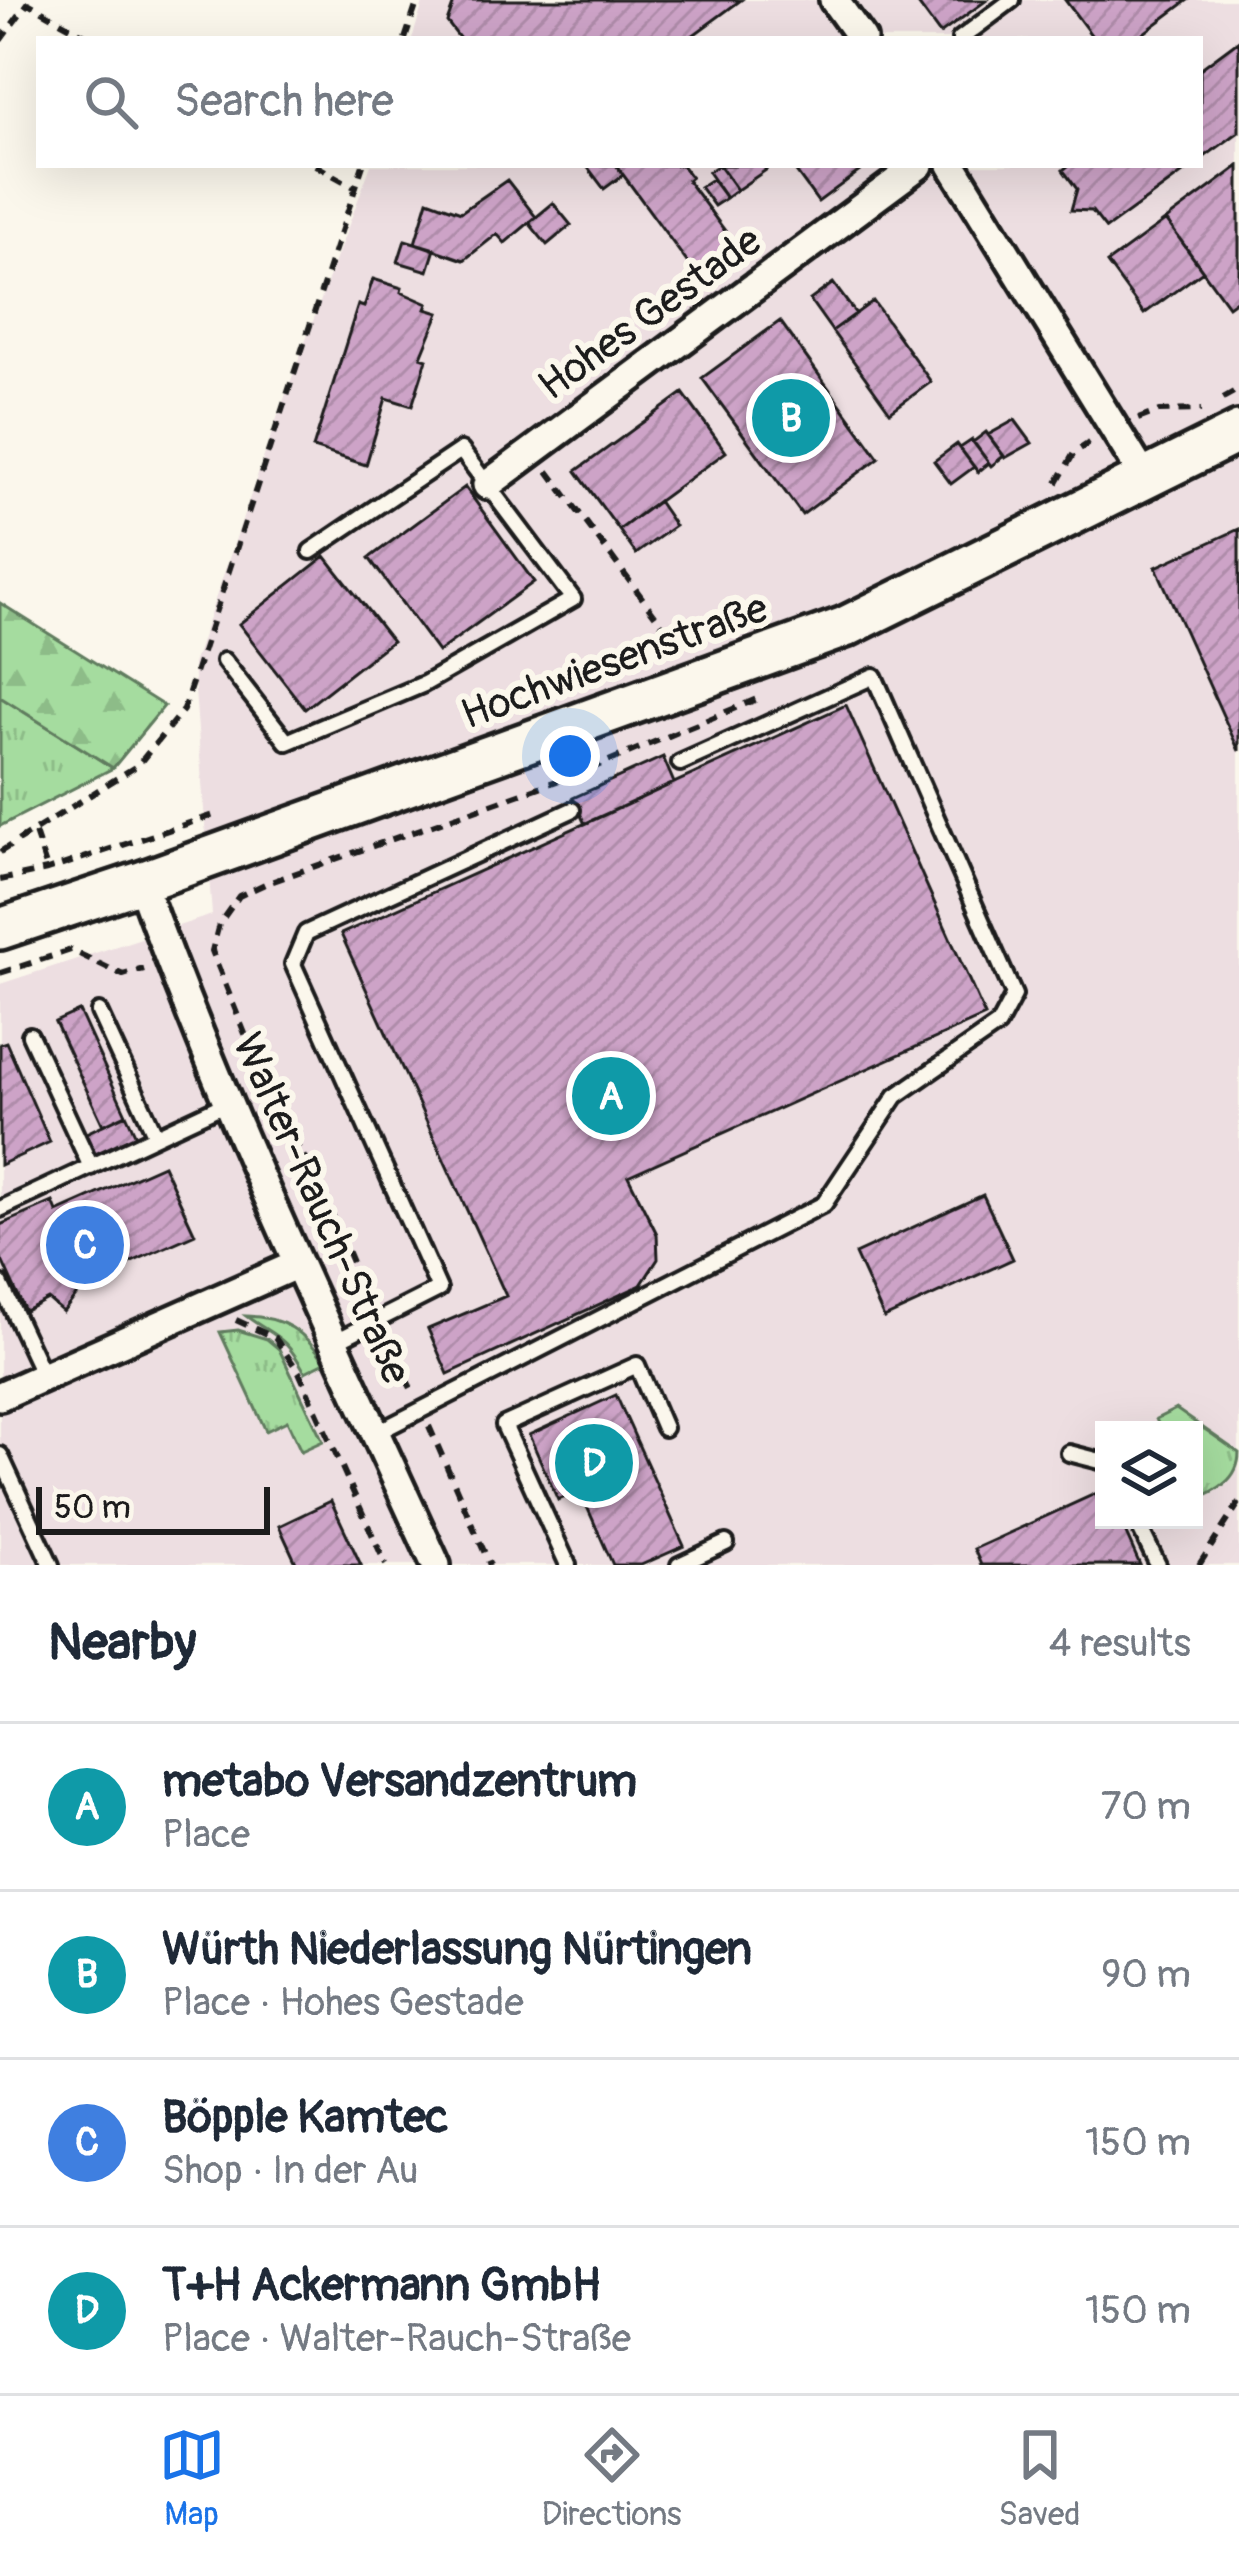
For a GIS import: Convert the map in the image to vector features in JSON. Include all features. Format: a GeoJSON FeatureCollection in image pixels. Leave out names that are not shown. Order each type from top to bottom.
{"type":"FeatureCollection","features":[{"type":"Feature","properties":{"kind":"street"},"geometry":{"type":"LineString","coordinates":[[834,0],[860,36]]}},
{"type":"Feature","properties":{"kind":"street","name":"Hohes Gestade"},"geometry":{"type":"LineString","coordinates":[[487,485],[915,168]]}},
{"type":"Feature","properties":{"kind":"street"},"geometry":{"type":"LineString","coordinates":[[954,168],[1146,480]]}},
{"type":"Feature","properties":{"kind":"street","name":"Hochwiesenstraße"},"geometry":{"type":"LineString","coordinates":[[0,929],[844,628],[1146,480],[1230,416]]}},
{"type":"Feature","properties":{"kind":"street","name":"Walter-Rauch-Straße"},"geometry":{"type":"LineString","coordinates":[[141,882],[298,1264],[436,1565]]}},
{"type":"Feature","properties":{"kind":"street"},"geometry":{"type":"LineString","coordinates":[[0,1396],[298,1264]]}},
{"type":"Feature","properties":{"kind":"lane"},"geometry":{"type":"LineString","coordinates":[[964,36],[1012,0]]}},
{"type":"Feature","properties":{"kind":"lane"},"geometry":{"type":"LineString","coordinates":[[224,661],[287,742],[424,684],[573,598],[461,450],[311,551]]}},
{"type":"Feature","properties":{"kind":"lane"},"geometry":{"type":"LineString","coordinates":[[376,1433],[824,1204],[896,1096],[998,1025],[1015,995],[874,676],[680,763]]}},
{"type":"Feature","properties":{"kind":"lane"},"geometry":{"type":"LineString","coordinates":[[334,1342],[440,1288],[293,964],[305,933],[572,810]]}},
{"type":"Feature","properties":{"kind":"lane"},"geometry":{"type":"LineString","coordinates":[[99,1012],[156,1136]]}},
{"type":"Feature","properties":{"kind":"lane"},"geometry":{"type":"LineString","coordinates":[[30,1035],[91,1167]]}},
{"type":"Feature","properties":{"kind":"lane"},"geometry":{"type":"LineString","coordinates":[[0,1209],[229,1102]]}},
{"type":"Feature","properties":{"kind":"lane"},"geometry":{"type":"LineString","coordinates":[[0,1282],[44,1377]]}},
{"type":"Feature","properties":{"kind":"lane"},"geometry":{"type":"LineString","coordinates":[[568,1565],[504,1425],[637,1365],[664,1428]]}},
{"type":"Feature","properties":{"kind":"lane"},"geometry":{"type":"LineString","coordinates":[[1069,1454],[1095,1460]]}},
{"type":"Feature","properties":{"kind":"lane"},"geometry":{"type":"LineString","coordinates":[[0,1455],[51,1565]]}},
{"type":"Feature","properties":{"kind":"lane"},"geometry":{"type":"LineString","coordinates":[[1140,1529],[1158,1565]]}},
{"type":"Feature","properties":{"kind":"lane"},"geometry":{"type":"LineString","coordinates":[[679,1565],[726,1543]]}},
{"type":"Feature","properties":{"kind":"path"},"geometry":{"type":"LineString","coordinates":[[406,36],[418,0]]}},
{"type":"Feature","properties":{"kind":"path"},"geometry":{"type":"LineString","coordinates":[[0,41],[26,1],[87,36]]}},
{"type":"Feature","properties":{"kind":"path"},"geometry":{"type":"LineString","coordinates":[[319,168],[356,188]]}},
{"type":"Feature","properties":{"kind":"path"},"geometry":{"type":"LineString","coordinates":[[0,852],[138,765],[183,710],[362,168]]}},
{"type":"Feature","properties":{"kind":"path"},"geometry":{"type":"LineString","coordinates":[[1230,416],[1239,389]]}},
{"type":"Feature","properties":{"kind":"path"},"geometry":{"type":"LineString","coordinates":[[1054,487],[1075,453],[1115,427],[1159,411],[1201,410]]}},
{"type":"Feature","properties":{"kind":"path"},"geometry":{"type":"LineString","coordinates":[[532,450],[682,652]]}},
{"type":"Feature","properties":{"kind":"path"},"geometry":{"type":"LineString","coordinates":[[0,880],[47,870],[221,813]]}},
{"type":"Feature","properties":{"kind":"path"},"geometry":{"type":"LineString","coordinates":[[34,833],[47,870]]}},
{"type":"Feature","properties":{"kind":"path"},"geometry":{"type":"LineString","coordinates":[[0,973],[71,950]]}},
{"type":"Feature","properties":{"kind":"path"},"geometry":{"type":"LineString","coordinates":[[212,952],[272,1099],[320,1185],[376,1321],[490,1565]]}},
{"type":"Feature","properties":{"kind":"path"},"geometry":{"type":"LineString","coordinates":[[207,1304],[275,1338],[288,1354],[386,1565]]}},
{"type":"Feature","properties":{"kind":"path"},"geometry":{"type":"LineString","coordinates":[[1198,1565],[1239,1503]]}},
{"type":"Feature","properties":{"kind":"shaded area"},"geometry":{"type":"Polygon","coordinates":[[[424,0],[1239,0],[1239,1565],[0,1565],[0,984],[212,915],[193,664],[370,168],[1203,168],[1203,36],[413,36],[424,0]]]}},
{"type":"Feature","properties":{"kind":"green space"},"geometry":{"type":"Polygon","coordinates":[[[0,603],[164,706],[113,768],[0,697],[0,603]]]}},
{"type":"Feature","properties":{"kind":"green space"},"geometry":{"type":"Polygon","coordinates":[[[0,697],[113,768],[0,826],[0,697]]]}},
{"type":"Feature","properties":{"kind":"green space"},"geometry":{"type":"Polygon","coordinates":[[[246,1316],[292,1328],[325,1362],[305,1372],[285,1343],[246,1316]]]}},
{"type":"Feature","properties":{"kind":"green space"},"geometry":{"type":"Polygon","coordinates":[[[238,1330],[267,1339],[279,1349],[323,1441],[301,1451],[287,1421],[266,1431],[220,1332],[238,1330]]]}},
{"type":"Feature","properties":{"kind":"green space"},"geometry":{"type":"Polygon","coordinates":[[[1176,1409],[1193,1421],[1157,1421],[1176,1409]]]}},
{"type":"Feature","properties":{"kind":"green space"},"geometry":{"type":"Polygon","coordinates":[[[1203,1428],[1239,1453],[1231,1477],[1203,1496],[1203,1428]]]}},
{"type":"Feature","properties":{"kind":"building"},"geometry":{"type":"Polygon","coordinates":[[[455,0],[741,0],[692,36],[458,36],[447,22],[455,0]]]}},
{"type":"Feature","properties":{"kind":"building"},"geometry":{"type":"Polygon","coordinates":[[[915,0],[987,0],[940,34],[915,0]]]}},
{"type":"Feature","properties":{"kind":"building"},"geometry":{"type":"Polygon","coordinates":[[[1065,0],[1188,0],[1140,36],[1092,36],[1065,0]]]}},
{"type":"Feature","properties":{"kind":"building"},"geometry":{"type":"Polygon","coordinates":[[[1239,40],[1239,132],[1203,158],[1203,67],[1239,40]]]}},
{"type":"Feature","properties":{"kind":"building"},"geometry":{"type":"Polygon","coordinates":[[[1239,166],[1239,298],[1228,306],[1166,220],[1239,166]]]}},
{"type":"Feature","properties":{"kind":"building"},"geometry":{"type":"Polygon","coordinates":[[[588,168],[618,168],[623,175],[604,189],[588,168]]]}},
{"type":"Feature","properties":{"kind":"building"},"geometry":{"type":"Polygon","coordinates":[[[618,168],[684,168],[691,177],[687,180],[743,255],[703,284],[618,168]]]}},
{"type":"Feature","properties":{"kind":"building"},"geometry":{"type":"Polygon","coordinates":[[[721,168],[737,190],[726,198],[708,172],[721,168]]]}},
{"type":"Feature","properties":{"kind":"building"},"geometry":{"type":"Polygon","coordinates":[[[721,168],[766,170],[737,190],[721,168]]]}},
{"type":"Feature","properties":{"kind":"building"},"geometry":{"type":"Polygon","coordinates":[[[793,168],[864,168],[818,202],[793,168]]]}},
{"type":"Feature","properties":{"kind":"building"},"geometry":{"type":"Polygon","coordinates":[[[1190,168],[1106,229],[1092,211],[1071,210],[1077,189],[1063,170],[1190,168]]]}},
{"type":"Feature","properties":{"kind":"building"},"geometry":{"type":"Polygon","coordinates":[[[712,179],[726,198],[714,206],[700,187],[712,179]]]}},
{"type":"Feature","properties":{"kind":"building"},"geometry":{"type":"Polygon","coordinates":[[[507,180],[536,217],[505,243],[497,234],[464,260],[415,243],[428,200],[461,212],[507,180]]]}},
{"type":"Feature","properties":{"kind":"building"},"geometry":{"type":"Polygon","coordinates":[[[553,203],[571,225],[547,245],[529,223],[553,203]]]}},
{"type":"Feature","properties":{"kind":"building"},"geometry":{"type":"Polygon","coordinates":[[[1166,220],[1203,271],[1144,314],[1107,263],[1166,220]]]}},
{"type":"Feature","properties":{"kind":"building"},"geometry":{"type":"Polygon","coordinates":[[[405,240],[435,249],[428,271],[398,262],[405,240]]]}},
{"type":"Feature","properties":{"kind":"building"},"geometry":{"type":"Polygon","coordinates":[[[373,279],[402,288],[401,292],[428,304],[426,309],[439,313],[421,357],[427,359],[412,406],[386,398],[366,465],[313,448],[358,305],[364,307],[373,279]]]}},
{"type":"Feature","properties":{"kind":"building"},"geometry":{"type":"Polygon","coordinates":[[[833,283],[856,314],[832,331],[810,300],[833,283]]]}},
{"type":"Feature","properties":{"kind":"building"},"geometry":{"type":"Polygon","coordinates":[[[873,301],[931,382],[890,412],[832,331],[873,301]]]}},
{"type":"Feature","properties":{"kind":"building"},"geometry":{"type":"Polygon","coordinates":[[[780,321],[879,458],[802,515],[702,378],[780,321]]]}},
{"type":"Feature","properties":{"kind":"building"},"geometry":{"type":"Polygon","coordinates":[[[683,393],[726,452],[619,530],[576,471],[683,393]]]}},
{"type":"Feature","properties":{"kind":"building"},"geometry":{"type":"Polygon","coordinates":[[[1015,420],[1032,443],[1005,458],[988,435],[1015,420]]]}},
{"type":"Feature","properties":{"kind":"building"},"geometry":{"type":"Polygon","coordinates":[[[986,432],[1004,456],[991,466],[973,442],[986,432]]]}},
{"type":"Feature","properties":{"kind":"building"},"geometry":{"type":"Polygon","coordinates":[[[972,440],[989,463],[978,472],[960,448],[972,440]]]}},
{"type":"Feature","properties":{"kind":"building"},"geometry":{"type":"Polygon","coordinates":[[[957,444],[974,467],[951,484],[934,461],[957,444]]]}},
{"type":"Feature","properties":{"kind":"building"},"geometry":{"type":"Polygon","coordinates":[[[465,487],[534,582],[438,652],[369,558],[465,487]]]}},
{"type":"Feature","properties":{"kind":"building"},"geometry":{"type":"Polygon","coordinates":[[[658,501],[675,526],[636,554],[619,530],[658,501]]]}},
{"type":"Feature","properties":{"kind":"building"},"geometry":{"type":"Polygon","coordinates":[[[1239,529],[1239,751],[1156,567],[1239,529]]]}},
{"type":"Feature","properties":{"kind":"building"},"geometry":{"type":"Polygon","coordinates":[[[325,556],[392,641],[305,709],[239,624],[325,556]]]}},
{"type":"Feature","properties":{"kind":"building"},"geometry":{"type":"Polygon","coordinates":[[[846,705],[985,1016],[628,1176],[657,1234],[658,1259],[641,1285],[448,1374],[428,1329],[506,1296],[341,934],[846,705]]]}},
{"type":"Feature","properties":{"kind":"building"},"geometry":{"type":"Polygon","coordinates":[[[663,757],[674,783],[585,824],[573,798],[663,757]]]}},
{"type":"Feature","properties":{"kind":"building"},"geometry":{"type":"Polygon","coordinates":[[[79,1011],[126,1114],[103,1125],[55,1022],[79,1011]]]}},
{"type":"Feature","properties":{"kind":"building"},"geometry":{"type":"Polygon","coordinates":[[[6,1042],[50,1142],[0,1165],[0,1044],[6,1042]]]}},
{"type":"Feature","properties":{"kind":"building"},"geometry":{"type":"Polygon","coordinates":[[[126,1114],[136,1136],[90,1157],[80,1136],[126,1114]]]}},
{"type":"Feature","properties":{"kind":"building"},"geometry":{"type":"Polygon","coordinates":[[[163,1165],[195,1234],[87,1282],[63,1312],[48,1299],[25,1311],[0,1256],[0,1225],[53,1202],[57,1212],[163,1165]]]}},
{"type":"Feature","properties":{"kind":"building"},"geometry":{"type":"Polygon","coordinates":[[[983,1195],[1013,1259],[884,1318],[855,1254],[983,1195]]]}},
{"type":"Feature","properties":{"kind":"building"},"geometry":{"type":"Polygon","coordinates":[[[616,1395],[684,1546],[641,1565],[613,1565],[580,1491],[558,1500],[529,1435],[616,1395]]]}},
{"type":"Feature","properties":{"kind":"building"},"geometry":{"type":"Polygon","coordinates":[[[1095,1494],[1095,1529],[1124,1529],[1140,1565],[981,1565],[974,1549],[1095,1494]]]}},
{"type":"Feature","properties":{"kind":"building"},"geometry":{"type":"Polygon","coordinates":[[[331,1501],[361,1565],[297,1565],[279,1526],[331,1501]]]}},
{"type":"Feature","properties":{"kind":"place","name":"Würth Niederlassung Nürtingen"},"geometry":{"type":"Point","coordinates":[791,418]}},
{"type":"Feature","properties":{"kind":"place","name":"metabo Versandzentrum"},"geometry":{"type":"Point","coordinates":[611,1096]}},
{"type":"Feature","properties":{"kind":"place","name":"Böpple Kamtec"},"geometry":{"type":"Point","coordinates":[85,1245]}},
{"type":"Feature","properties":{"kind":"place","name":"T+H Ackermann GmbH"},"geometry":{"type":"Point","coordinates":[594,1463]}}]}
